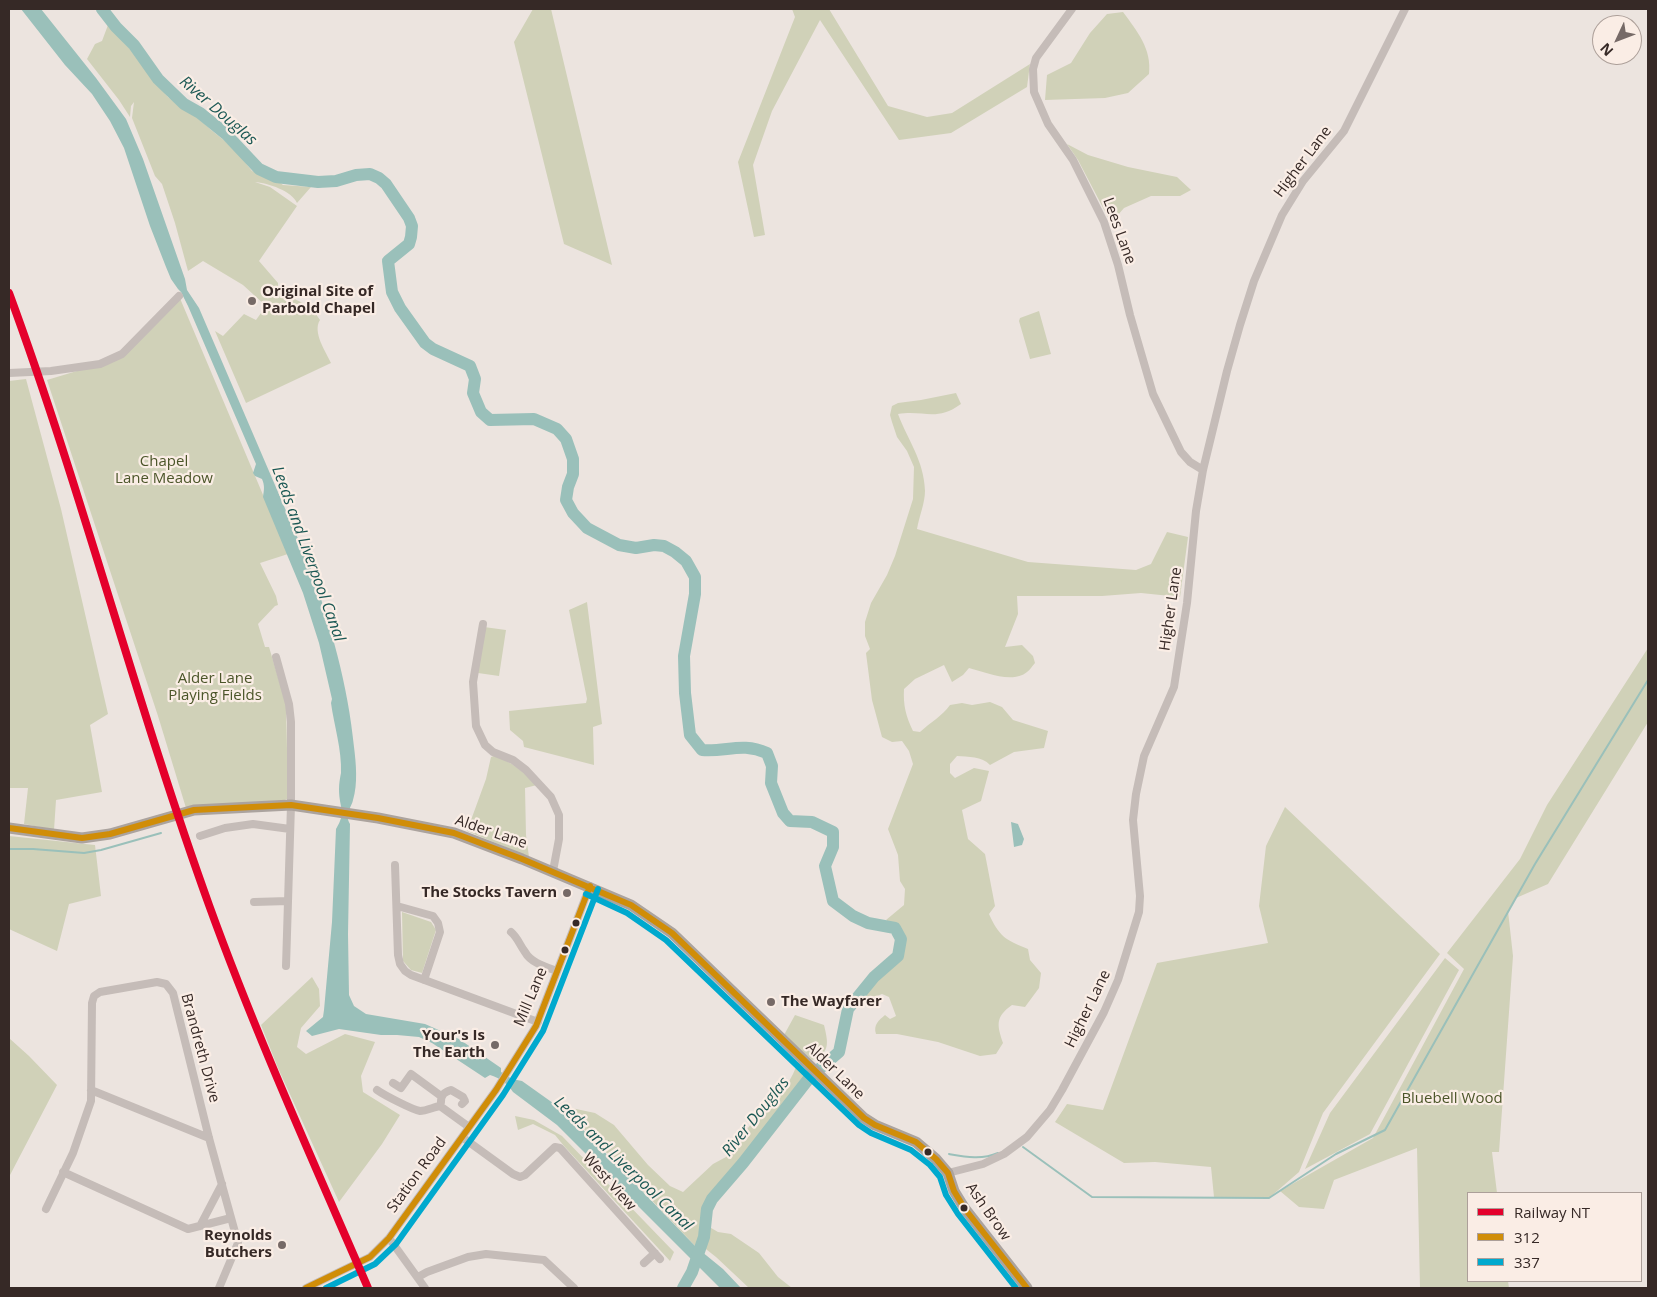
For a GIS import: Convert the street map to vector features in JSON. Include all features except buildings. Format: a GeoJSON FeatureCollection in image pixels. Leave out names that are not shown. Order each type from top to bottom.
{"type":"FeatureCollection","features":[{"type":"Feature","properties":{"kind":"highway","name":"Alder Lane"},"geometry":{"type":"LineString","coordinates":[[9,828],[82,838],[110,834],[194,810],[291,805],[454,833],[590,886],[646,913],[672,934],[820,1078],[864,1118],[875,1125]]}},
{"type":"Feature","properties":{"kind":"highway","name":"Ash Brow"},"geometry":{"type":"LineString","coordinates":[[875,1125],[916,1142],[936,1159],[948,1173],[954,1191],[965,1209],[1026,1288]]}},
{"type":"Feature","properties":{"kind":"street","name":"Lees Lane"},"geometry":{"type":"LineString","coordinates":[[1072,9],[1036,58],[1033,69],[1034,92],[1048,124],[1074,160],[1104,222],[1153,394],[1181,452],[1190,462],[1202,470]]}},
{"type":"Feature","properties":{"kind":"street","name":"Higher Lane"},"geometry":{"type":"LineString","coordinates":[[948,1173],[983,1164],[1004,1154],[1027,1137],[1050,1110],[1062,1090],[1104,1012],[1121,973],[1139,912],[1140,896],[1133,820],[1136,794],[1144,756],[1174,687],[1187,603],[1202,470],[1240,325],[1254,281],[1282,215],[1296,192],[1344,131],[1405,9]]}},
{"type":"Feature","properties":{"kind":"street"},"geometry":{"type":"LineString","coordinates":[[9,373],[51,371],[100,364],[122,354],[179,296]]}},
{"type":"Feature","properties":{"kind":"street"},"geometry":{"type":"LineString","coordinates":[[483,624],[473,682],[476,726],[485,745],[489,749],[512,760],[526,770],[551,797],[558,815],[559,831],[553,871]]}},
{"type":"Feature","properties":{"kind":"street"},"geometry":{"type":"LineString","coordinates":[[276,657],[289,704],[291,722],[291,805],[286,966]]}},
{"type":"Feature","properties":{"kind":"street"},"geometry":{"type":"LineString","coordinates":[[200,836],[225,828],[253,824],[290,829]]}},
{"type":"Feature","properties":{"kind":"street"},"geometry":{"type":"LineString","coordinates":[[394,865],[400,964],[405,971],[424,980],[538,1022]]}},
{"type":"Feature","properties":{"kind":"street","name":"Mill Lane"},"geometry":{"type":"LineString","coordinates":[[498,1087],[538,1022],[590,886]]}},
{"type":"Feature","properties":{"kind":"street"},"geometry":{"type":"LineString","coordinates":[[252,902],[288,901]]}},
{"type":"Feature","properties":{"kind":"street"},"geometry":{"type":"LineString","coordinates":[[397,906],[433,916],[438,923],[440,932],[424,980]]}},
{"type":"Feature","properties":{"kind":"street"},"geometry":{"type":"LineString","coordinates":[[511,932],[518,938],[530,958],[557,971]]}},
{"type":"Feature","properties":{"kind":"street"},"geometry":{"type":"LineString","coordinates":[[511,944],[518,938]]}},
{"type":"Feature","properties":{"kind":"street","name":"Brandreth Drive"},"geometry":{"type":"LineString","coordinates":[[46,1209],[73,1153],[91,1101],[92,1004],[94,996],[100,992],[157,982],[166,984],[173,993],[209,1138],[238,1243],[219,1288]]}},
{"type":"Feature","properties":{"kind":"street"},"geometry":{"type":"LineString","coordinates":[[393,1083],[401,1088],[411,1074],[441,1096]]}},
{"type":"Feature","properties":{"kind":"street","name":"Station Road"},"geometry":{"type":"LineString","coordinates":[[306,1288],[370,1257],[389,1238],[498,1087]]}},
{"type":"Feature","properties":{"kind":"street"},"geometry":{"type":"LineString","coordinates":[[92,1090],[209,1138]]}},
{"type":"Feature","properties":{"kind":"street"},"geometry":{"type":"LineString","coordinates":[[377,1090],[391,1100],[401,1102],[420,1111],[440,1106],[469,1127]]}},
{"type":"Feature","properties":{"kind":"street"},"geometry":{"type":"LineString","coordinates":[[440,1106],[441,1096],[451,1090],[463,1097],[464,1101],[462,1104]]}},
{"type":"Feature","properties":{"kind":"street","name":"West View"},"geometry":{"type":"LineString","coordinates":[[462,1136],[513,1174],[520,1177],[525,1175],[554,1146],[560,1148],[657,1256],[644,1263]]}},
{"type":"Feature","properties":{"kind":"street"},"geometry":{"type":"LineString","coordinates":[[63,1172],[188,1229],[231,1218]]}},
{"type":"Feature","properties":{"kind":"street"},"geometry":{"type":"LineString","coordinates":[[200,1226],[222,1184]]}},
{"type":"Feature","properties":{"kind":"street"},"geometry":{"type":"LineString","coordinates":[[389,1238],[425,1288]]}},
{"type":"Feature","properties":{"kind":"street"},"geometry":{"type":"LineString","coordinates":[[418,1277],[468,1257],[492,1254],[544,1260],[574,1288]]}},
{"type":"Feature","properties":{"kind":"green space"},"geometry":{"type":"Polygon","coordinates":[[[533,9],[551,9],[612,265],[564,244],[514,42],[533,9]]]}},
{"type":"Feature","properties":{"kind":"green space"},"geometry":{"type":"Polygon","coordinates":[[[792,9],[829,9],[888,106],[927,117],[952,113],[1030,64],[1027,87],[951,133],[899,140],[820,20],[772,111],[753,165],[765,235],[754,237],[738,162],[795,17],[792,9]]]}},
{"type":"Feature","properties":{"kind":"green space"},"geometry":{"type":"Polygon","coordinates":[[[1123,12],[1146,48],[1149,74],[1128,93],[1105,98],[1045,100],[1047,75],[1071,63],[1090,33],[1107,14],[1123,12]]]}},
{"type":"Feature","properties":{"kind":"green space"},"geometry":{"type":"Polygon","coordinates":[[[108,25],[132,51],[168,97],[179,106],[193,113],[242,155],[252,171],[275,179],[283,185],[311,187],[297,203],[285,191],[255,182],[270,187],[297,206],[259,261],[278,283],[278,291],[311,307],[320,320],[318,325],[319,336],[331,363],[246,403],[215,331],[223,336],[244,314],[256,320],[266,306],[243,285],[203,261],[188,271],[162,184],[155,176],[132,118],[134,102],[131,106],[130,117],[87,59],[95,44],[102,41],[108,25]]]}},
{"type":"Feature","properties":{"kind":"green space"},"geometry":{"type":"Polygon","coordinates":[[[1067,144],[1088,155],[1128,167],[1177,177],[1191,190],[1180,196],[1151,196],[1124,208],[1111,223],[1078,160],[1067,144]]]}},
{"type":"Feature","properties":{"kind":"green space"},"geometry":{"type":"Polygon","coordinates":[[[179,296],[288,554],[260,563],[276,596],[278,605],[258,624],[265,647],[269,647],[286,704],[288,793],[287,799],[282,801],[186,808],[158,716],[47,380],[100,364],[122,354],[179,296]]]}},
{"type":"Feature","properties":{"kind":"green space"},"geometry":{"type":"Polygon","coordinates":[[[1039,311],[1051,354],[1030,359],[1019,321],[1020,318],[1039,311]]]}},
{"type":"Feature","properties":{"kind":"green space"},"geometry":{"type":"Polygon","coordinates":[[[26,379],[61,509],[108,714],[90,725],[102,792],[56,800],[54,830],[24,824],[28,788],[9,788],[9,381],[26,379]]]}},
{"type":"Feature","properties":{"kind":"green space"},"geometry":{"type":"Polygon","coordinates":[[[956,393],[961,404],[944,413],[898,414],[919,460],[924,480],[925,496],[917,529],[1028,562],[1136,570],[1151,564],[1167,532],[1188,537],[1180,597],[1141,593],[1102,596],[1017,596],[1018,614],[1005,647],[1022,645],[1033,656],[1035,663],[1028,671],[1014,677],[1006,677],[969,668],[963,675],[952,682],[944,665],[915,679],[904,689],[905,711],[913,731],[920,732],[950,705],[962,703],[972,705],[990,702],[1002,707],[1013,720],[1048,731],[1044,748],[1014,752],[990,765],[979,758],[957,756],[950,764],[950,773],[955,778],[974,768],[989,771],[981,801],[962,810],[968,839],[985,854],[995,906],[989,914],[1004,936],[1028,949],[1030,960],[1041,973],[1039,988],[1025,1007],[1012,1005],[1006,1009],[1000,1018],[999,1031],[1003,1043],[996,1054],[980,1056],[938,1042],[897,1034],[876,1034],[876,1025],[885,1015],[890,1019],[896,1016],[889,997],[882,994],[864,1001],[870,987],[895,964],[900,957],[902,949],[900,933],[886,920],[904,905],[905,889],[900,881],[898,855],[888,829],[913,764],[909,751],[902,741],[892,742],[882,737],[872,700],[866,653],[870,649],[865,636],[865,622],[871,603],[887,575],[895,556],[913,499],[914,467],[907,451],[897,437],[890,415],[892,406],[898,403],[956,393]]]}},
{"type":"Feature","properties":{"kind":"green space"},"geometry":{"type":"Polygon","coordinates":[[[587,602],[602,724],[593,727],[594,765],[524,747],[523,741],[510,730],[509,711],[586,703],[587,699],[569,610],[587,602]]]}},
{"type":"Feature","properties":{"kind":"green space"},"geometry":{"type":"Polygon","coordinates":[[[484,627],[506,630],[499,676],[478,673],[484,627]]]}},
{"type":"Feature","properties":{"kind":"green space","name":"Bluebell Wood"},"geometry":{"type":"Polygon","coordinates":[[[1648,648],[1648,722],[1548,884],[1516,898],[1508,911],[1513,956],[1499,1152],[1492,1152],[1497,1192],[1467,1192],[1467,1282],[1508,1282],[1509,1288],[1420,1288],[1417,1148],[1334,1180],[1324,1209],[1299,1207],[1280,1191],[1373,1138],[1464,969],[1447,953],[1520,859],[1547,805],[1648,648]]]}},
{"type":"Feature","properties":{"kind":"green space"},"geometry":{"type":"Polygon","coordinates":[[[494,756],[512,764],[537,785],[525,788],[526,835],[529,857],[467,831],[486,779],[491,757],[494,756]]]}},
{"type":"Feature","properties":{"kind":"green space"},"geometry":{"type":"Polygon","coordinates":[[[1285,807],[1440,954],[1323,1113],[1299,1172],[1269,1198],[1214,1197],[1211,1167],[1155,1162],[1124,1163],[1055,1122],[1067,1104],[1103,1110],[1157,963],[1268,943],[1259,906],[1266,846],[1285,807]]]}},
{"type":"Feature","properties":{"kind":"green space"},"geometry":{"type":"Polygon","coordinates":[[[9,836],[95,845],[101,896],[69,904],[57,951],[9,929],[9,836]]]}},
{"type":"Feature","properties":{"kind":"green space"},"geometry":{"type":"Polygon","coordinates":[[[402,912],[431,922],[436,930],[422,973],[411,970],[403,961],[402,912]]]}},
{"type":"Feature","properties":{"kind":"green space"},"geometry":{"type":"Polygon","coordinates":[[[1445,958],[1459,970],[1370,1134],[1305,1169],[1330,1113],[1445,958]]]}},
{"type":"Feature","properties":{"kind":"green space"},"geometry":{"type":"Polygon","coordinates":[[[312,977],[319,989],[320,1006],[301,1028],[297,1047],[306,1054],[345,1034],[375,1042],[361,1076],[363,1092],[400,1115],[382,1144],[339,1202],[278,1068],[261,1025],[312,977]]]}},
{"type":"Feature","properties":{"kind":"green space"},"geometry":{"type":"Polygon","coordinates":[[[795,1015],[824,1025],[827,1046],[822,1054],[812,1060],[784,1035],[795,1015]]]}},
{"type":"Feature","properties":{"kind":"green space"},"geometry":{"type":"Polygon","coordinates":[[[9,1038],[57,1085],[9,1177],[9,1038]]]}},
{"type":"Feature","properties":{"kind":"green space"},"geometry":{"type":"Polygon","coordinates":[[[800,1058],[814,1072],[743,1163],[712,1199],[707,1209],[704,1231],[706,1225],[718,1232],[731,1234],[759,1253],[778,1277],[792,1288],[749,1288],[702,1246],[703,1240],[699,1250],[581,1126],[557,1105],[595,1113],[614,1125],[648,1165],[670,1186],[683,1192],[713,1164],[726,1157],[751,1124],[786,1087],[800,1058]]]}},
{"type":"Feature","properties":{"kind":"green space"},"geometry":{"type":"Polygon","coordinates":[[[515,1116],[534,1120],[562,1136],[674,1252],[670,1261],[555,1135],[533,1124],[518,1130],[515,1116]]]}},
{"type":"Feature","properties":{"kind":"water","name":"Leeds and Liverpool Canal"},"geometry":{"type":"Polygon","coordinates":[[[21,9],[41,9],[126,119],[143,159],[185,279],[187,290],[199,308],[311,569],[332,634],[343,679],[348,701],[355,760],[356,787],[348,811],[350,824],[349,995],[354,1006],[366,1014],[425,1024],[459,1039],[501,1068],[501,1072],[512,1079],[522,1081],[567,1113],[696,1247],[723,1269],[741,1288],[720,1288],[557,1125],[513,1092],[500,1079],[490,1075],[485,1078],[432,1043],[419,1037],[381,1035],[339,1029],[312,1036],[306,1031],[323,1017],[332,922],[336,829],[342,814],[339,796],[340,755],[331,703],[332,699],[319,643],[303,593],[263,497],[264,486],[262,479],[253,473],[256,464],[188,306],[181,292],[171,279],[150,226],[124,148],[110,121],[92,94],[65,65],[21,9]]]}},
{"type":"Feature","properties":{"kind":"water"},"geometry":{"type":"Polygon","coordinates":[[[1011,822],[1018,824],[1024,839],[1022,845],[1014,847],[1011,822]]]}},
{"type":"Feature","properties":{"kind":"waterway","name":"River Douglas"},"geometry":{"type":"LineString","coordinates":[[102,9],[134,45],[158,79],[184,104],[200,113],[226,134],[259,169],[276,177],[318,182],[336,181],[356,175],[370,174],[386,184],[409,218],[412,226],[409,244],[388,261],[392,292],[400,308],[425,343],[433,349],[470,366],[475,379],[473,393],[481,412],[490,420],[534,419],[557,429],[566,439],[573,459],[573,474],[566,500],[573,513],[587,528],[619,545],[636,548],[654,545],[664,546],[686,561],[695,577],[695,594],[684,656],[685,693],[690,735],[702,750],[750,748],[767,753],[772,766],[771,783],[783,813],[790,821],[812,822],[833,832],[833,847],[825,866],[833,901],[853,916],[868,923],[895,928],[901,939],[898,956],[874,977],[848,1009],[839,1052],[810,1077],[743,1163],[712,1199],[707,1209],[704,1237],[692,1272],[683,1288]]}},
{"type":"Feature","properties":{"kind":"waterway"},"geometry":{"type":"LineString","coordinates":[[1023,1147],[1092,1197],[1269,1198],[1336,1154],[1385,1130],[1535,864],[1648,680]]}},
{"type":"Feature","properties":{"kind":"waterway"},"geometry":{"type":"LineString","coordinates":[[9,849],[84,853],[161,833]]}},
{"type":"Feature","properties":{"kind":"waterway"},"geometry":{"type":"LineString","coordinates":[[949,1154],[980,1157],[998,1153]]}},
{"type":"Feature","properties":{"kind":"rail line","name":"NT"},"geometry":{"type":"LineString","coordinates":[[9,293],[61,445],[157,752],[209,905],[265,1050],[368,1288]]}},
{"type":"Feature","properties":{"kind":"transit line","name":"312"},"geometry":{"type":"LineString","coordinates":[[9,828],[82,838],[110,834],[194,810],[291,805],[378,818],[454,833],[522,859],[631,905],[672,933],[864,1118],[875,1125],[916,1142],[936,1159],[948,1173],[954,1191],[965,1209],[1027,1288]]}},
{"type":"Feature","properties":{"kind":"transit line","name":"312"},"geometry":{"type":"LineString","coordinates":[[306,1288],[370,1257],[389,1238],[496,1090],[536,1026],[590,886]]}},
{"type":"Feature","properties":{"kind":"transit line","name":"337"},"geometry":{"type":"LineString","coordinates":[[326,1288],[375,1264],[396,1244],[503,1095],[543,1031],[598,889]]}},
{"type":"Feature","properties":{"kind":"transit line","name":"337"},"geometry":{"type":"LineString","coordinates":[[586,894],[627,913],[666,940],[859,1125],[871,1133],[911,1150],[930,1165],[940,1177],[946,1195],[958,1214],[1016,1288]]}},
{"type":"Feature","properties":{"kind":"place","name":"Original Site of Parbold Chapel"},"geometry":{"type":"Point","coordinates":[252,301]}},
{"type":"Feature","properties":{"kind":"place","name":"The Stocks Tavern"},"geometry":{"type":"Point","coordinates":[567,893]}},
{"type":"Feature","properties":{"kind":"place","name":"The Wayfarer"},"geometry":{"type":"Point","coordinates":[771,1002]}},
{"type":"Feature","properties":{"kind":"place","name":"Your's Is The Earth"},"geometry":{"type":"Point","coordinates":[495,1045]}},
{"type":"Feature","properties":{"kind":"place","name":"Reynolds Butchers"},"geometry":{"type":"Point","coordinates":[282,1245]}},
{"type":"Feature","properties":{"kind":"park label","name":"Chapel Lane Meadow"},"geometry":{"type":"Point","coordinates":[164,470]}},
{"type":"Feature","properties":{"kind":"park label","name":"Alder Lane Playing Fields"},"geometry":{"type":"Point","coordinates":[215,688]}}]}
